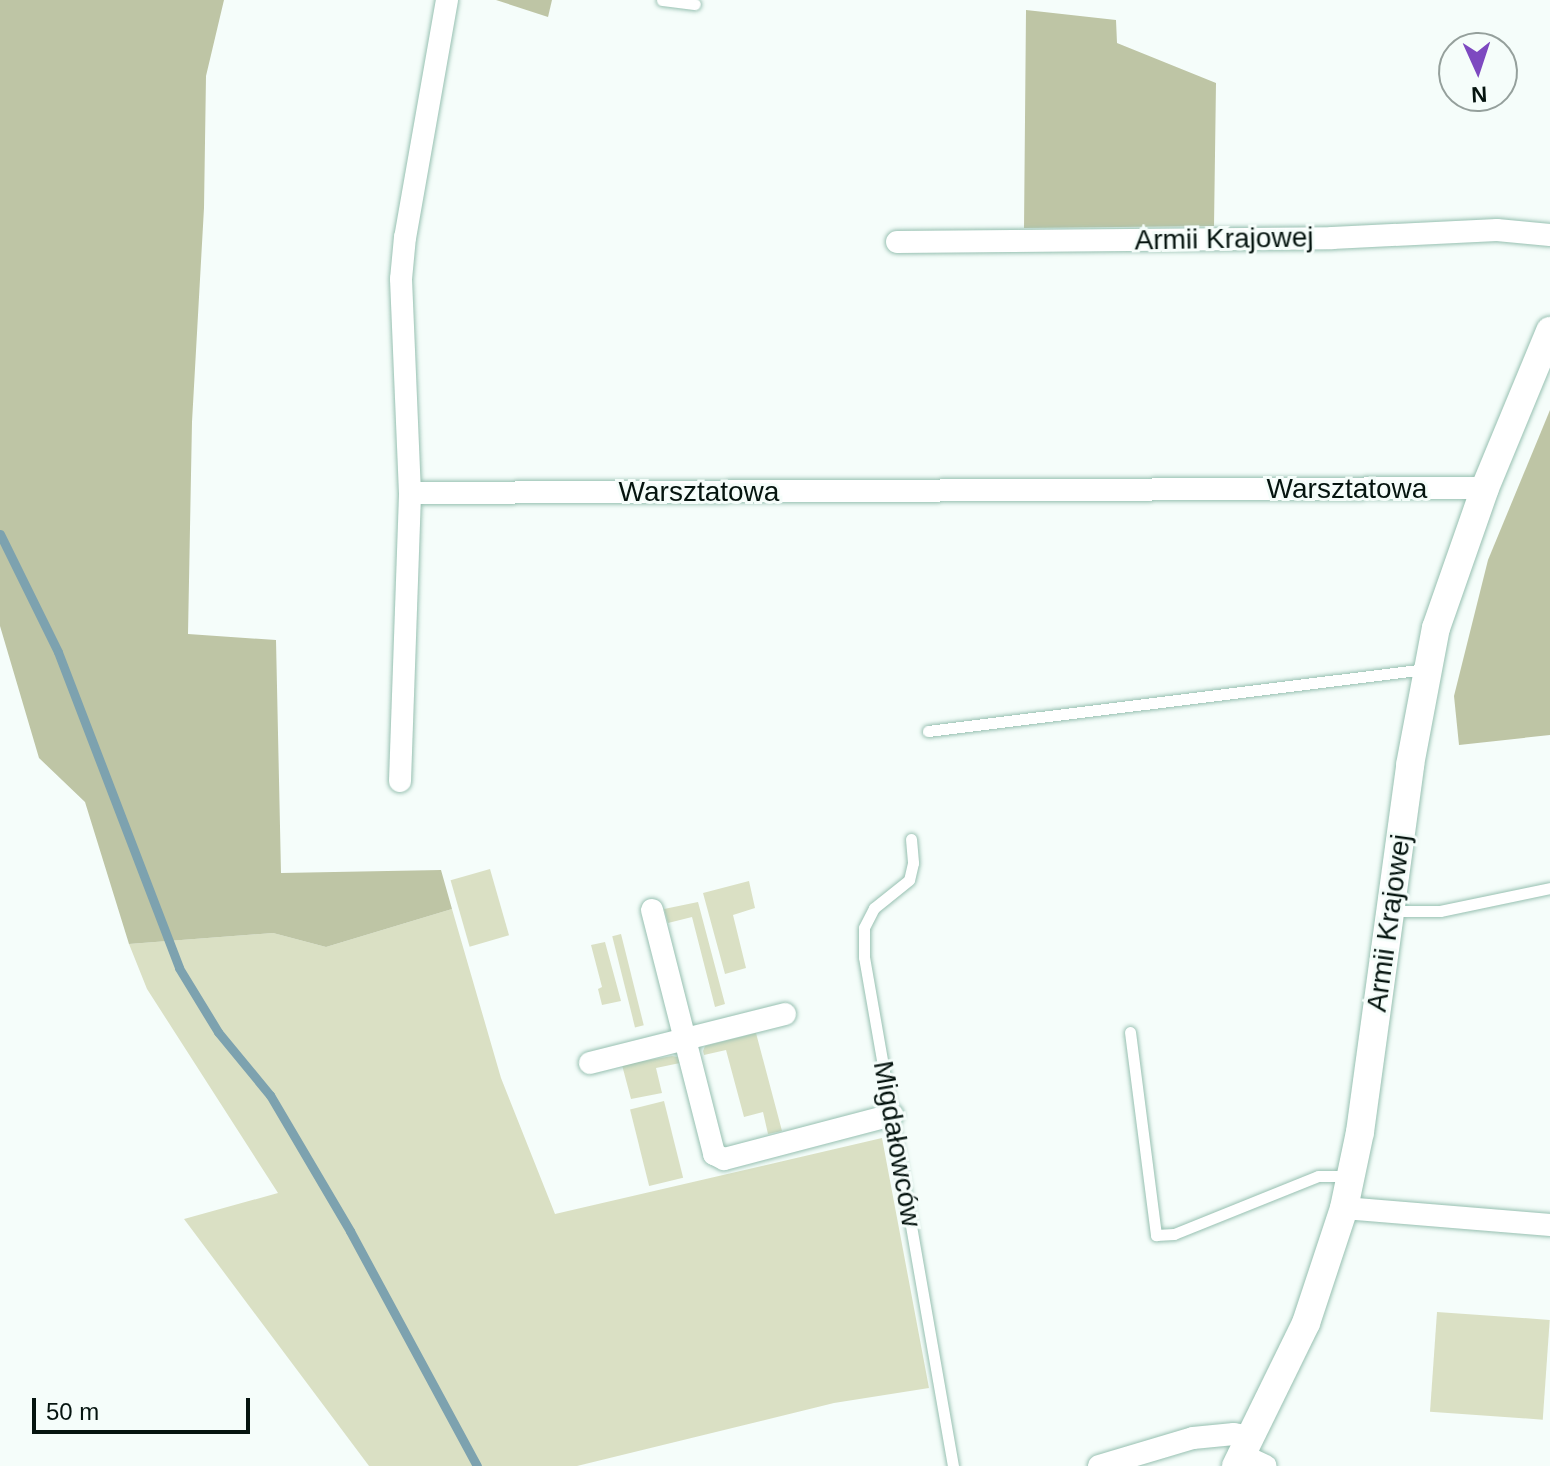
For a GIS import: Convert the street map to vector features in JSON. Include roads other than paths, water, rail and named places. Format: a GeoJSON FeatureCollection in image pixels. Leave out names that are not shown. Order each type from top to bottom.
{"type":"FeatureCollection","features":[{"type":"Feature","properties":{"kind":"street"},"geometry":{"type":"LineString","coordinates":[[400,781],[410,493],[401,279],[405,237],[447,0]]}},
{"type":"Feature","properties":{"kind":"street","name":"Armii Krajowej"},"geometry":{"type":"LineString","coordinates":[[897,242],[1332,238],[1497,230],[1550,235]]}},
{"type":"Feature","properties":{"kind":"street","name":"Armii Krajowej"},"geometry":{"type":"LineString","coordinates":[[1249,1456],[1306,1323],[1352,1176],[1427,669],[1444,598],[1485,488],[1550,331]]}},
{"type":"Feature","properties":{"kind":"street","name":"Warsztatowa"},"geometry":{"type":"LineString","coordinates":[[410,493],[1485,488]]}},
{"type":"Feature","properties":{"kind":"street"},"geometry":{"type":"LineString","coordinates":[[652,910],[714,1154],[724,1159],[892,1115]]}},
{"type":"Feature","properties":{"kind":"street"},"geometry":{"type":"LineString","coordinates":[[590,1063],[785,1014]]}},
{"type":"Feature","properties":{"kind":"street"},"geometry":{"type":"LineString","coordinates":[[1344,1208],[1550,1225]]}},
{"type":"Feature","properties":{"kind":"street"},"geometry":{"type":"LineString","coordinates":[[1099,1466],[1193,1438],[1234,1434],[1249,1456]]}},
{"type":"Feature","properties":{"kind":"lane"},"geometry":{"type":"LineString","coordinates":[[662,0],[695,4]]}},
{"type":"Feature","properties":{"kind":"lane"},"geometry":{"type":"LineString","coordinates":[[928,731],[1427,669]]}},
{"type":"Feature","properties":{"kind":"lane","name":"Migdałowców"},"geometry":{"type":"LineString","coordinates":[[911,839],[913,863],[909,880],[874,908],[864,928],[864,957],[953,1466]]}},
{"type":"Feature","properties":{"kind":"lane"},"geometry":{"type":"LineString","coordinates":[[1390,911],[1440,911],[1550,888]]}},
{"type":"Feature","properties":{"kind":"lane"},"geometry":{"type":"LineString","coordinates":[[1130,1032],[1156,1235],[1174,1234],[1318,1176],[1352,1176]]}},
{"type":"Feature","properties":{"kind":"waterway"},"geometry":{"type":"LineString","coordinates":[[0,534],[58,652],[179,968],[218,1032],[270,1095],[350,1231],[477,1466]]}}]}
